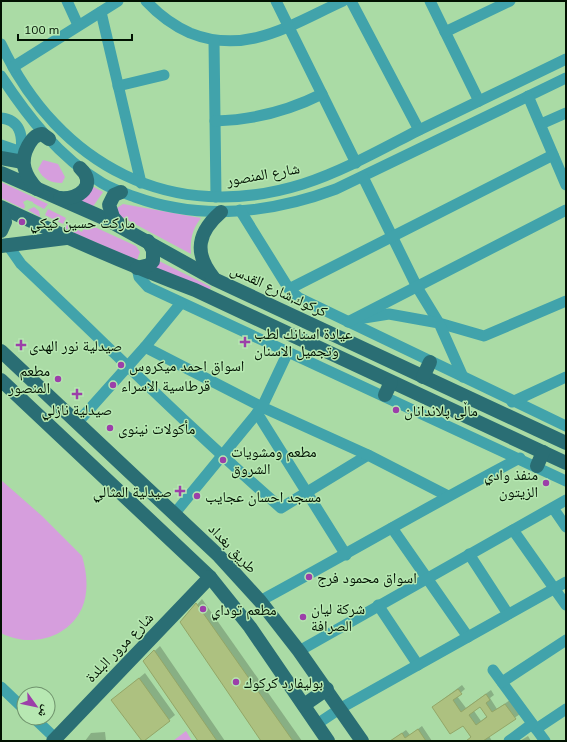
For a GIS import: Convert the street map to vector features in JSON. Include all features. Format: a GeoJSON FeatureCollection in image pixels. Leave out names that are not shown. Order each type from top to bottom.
{"type":"FeatureCollection","features":[{"type":"Feature","properties":{"kind":"main road"},"geometry":{"type":"LineString","coordinates":[[37,190],[27,176],[22,156],[35,136],[42,134],[49,139]]}},
{"type":"Feature","properties":{"kind":"main road"},"geometry":{"type":"LineString","coordinates":[[1,158],[22,156]]}},
{"type":"Feature","properties":{"kind":"main road"},"geometry":{"type":"LineString","coordinates":[[56,198],[74,198],[83,191],[87,181],[83,171],[80,168]]}},
{"type":"Feature","properties":{"kind":"main road","name":"كركوك,شارع القدس"},"geometry":{"type":"LineString","coordinates":[[1,173],[122,227],[214,278],[566,443]]}},
{"type":"Feature","properties":{"kind":"main road"},"geometry":{"type":"LineString","coordinates":[[121,192],[114,195],[109,204],[113,217],[122,227]]}},
{"type":"Feature","properties":{"kind":"main road"},"geometry":{"type":"LineString","coordinates":[[1,208],[6,222],[1,231]]}},
{"type":"Feature","properties":{"kind":"main road"},"geometry":{"type":"LineString","coordinates":[[1,208],[137,268],[195,290],[566,463]]}},
{"type":"Feature","properties":{"kind":"main road"},"geometry":{"type":"LineString","coordinates":[[214,278],[207,270],[200,248],[201,241],[209,224],[221,212]]}},
{"type":"Feature","properties":{"kind":"main road"},"geometry":{"type":"LineString","coordinates":[[4,245],[68,238]]}},
{"type":"Feature","properties":{"kind":"main road"},"geometry":{"type":"LineString","coordinates":[[137,268],[153,261],[153,250],[148,241]]}},
{"type":"Feature","properties":{"kind":"main road","name":"طريق بغداد"},"geometry":{"type":"LineString","coordinates":[[1,351],[219,556],[260,601],[299,651],[362,741]]}},
{"type":"Feature","properties":{"kind":"main road"},"geometry":{"type":"LineString","coordinates":[[423,377],[430,362]]}},
{"type":"Feature","properties":{"kind":"main road"},"geometry":{"type":"LineString","coordinates":[[1,380],[210,578],[246,621],[328,741]]}},
{"type":"Feature","properties":{"kind":"main road"},"geometry":{"type":"LineString","coordinates":[[385,395],[391,382]]}},
{"type":"Feature","properties":{"kind":"main road"},"geometry":{"type":"LineString","coordinates":[[537,466],[543,452]]}},
{"type":"Feature","properties":{"kind":"main road","name":"شارع مرور البلدة"},"geometry":{"type":"LineString","coordinates":[[54,740],[210,578]]}},
{"type":"Feature","properties":{"kind":"main road"},"geometry":{"type":"LineString","coordinates":[[304,705],[327,689]]}},
{"type":"Feature","properties":{"kind":"street"},"geometry":{"type":"LineString","coordinates":[[67,1],[78,25]]}},
{"type":"Feature","properties":{"kind":"street"},"geometry":{"type":"LineString","coordinates":[[13,67],[118,1]]}},
{"type":"Feature","properties":{"kind":"street"},"geometry":{"type":"LineString","coordinates":[[146,1],[168,22],[186,31],[214,40],[231,42],[247,40],[288,26],[343,1]]}},
{"type":"Feature","properties":{"kind":"street"},"geometry":{"type":"LineString","coordinates":[[276,1],[356,163]]}},
{"type":"Feature","properties":{"kind":"street"},"geometry":{"type":"LineString","coordinates":[[350,1],[419,130]]}},
{"type":"Feature","properties":{"kind":"street"},"geometry":{"type":"LineString","coordinates":[[430,1],[479,101]]}},
{"type":"Feature","properties":{"kind":"street"},"geometry":{"type":"LineString","coordinates":[[445,32],[510,1]]}},
{"type":"Feature","properties":{"kind":"street"},"geometry":{"type":"LineString","coordinates":[[101,12],[141,183]]}},
{"type":"Feature","properties":{"kind":"street"},"geometry":{"type":"LineString","coordinates":[[214,40],[216,197]]}},
{"type":"Feature","properties":{"kind":"street","name":"شارع المنصور"},"geometry":{"type":"LineString","coordinates":[[1,44],[13,67],[30,93],[66,136],[99,162],[119,174],[141,183],[177,193],[216,197],[255,194],[302,184],[356,163],[419,130],[566,59]]}},
{"type":"Feature","properties":{"kind":"street"},"geometry":{"type":"LineString","coordinates":[[118,86],[164,75]]}},
{"type":"Feature","properties":{"kind":"street","name":"شارع المنصور"},"geometry":{"type":"LineString","coordinates":[[1,76],[5,89],[49,139],[80,168],[103,184],[121,192],[173,209],[221,212],[300,201],[363,177],[566,78]]}},
{"type":"Feature","properties":{"kind":"street"},"geometry":{"type":"LineString","coordinates":[[215,121],[243,119],[270,114],[297,106],[322,94]]}},
{"type":"Feature","properties":{"kind":"street"},"geometry":{"type":"LineString","coordinates":[[528,96],[566,185]]}},
{"type":"Feature","properties":{"kind":"street"},"geometry":{"type":"LineString","coordinates":[[458,112],[466,126]]}},
{"type":"Feature","properties":{"kind":"street"},"geometry":{"type":"LineString","coordinates":[[540,124],[566,113]]}},
{"type":"Feature","properties":{"kind":"street"},"geometry":{"type":"LineString","coordinates":[[1,118],[13,122],[20,130],[22,156],[1,145]]}},
{"type":"Feature","properties":{"kind":"street"},"geometry":{"type":"LineString","coordinates":[[289,289],[554,155]]}},
{"type":"Feature","properties":{"kind":"street"},"geometry":{"type":"LineString","coordinates":[[363,177],[417,287],[438,323],[463,377]]}},
{"type":"Feature","properties":{"kind":"street"},"geometry":{"type":"LineString","coordinates":[[240,210],[289,289],[299,298],[512,402],[566,426]]}},
{"type":"Feature","properties":{"kind":"street"},"geometry":{"type":"LineString","coordinates":[[348,322],[566,210]]}},
{"type":"Feature","properties":{"kind":"street"},"geometry":{"type":"LineString","coordinates":[[4,245],[21,264],[128,365],[221,456],[281,508],[368,455]]}},
{"type":"Feature","properties":{"kind":"street"},"geometry":{"type":"LineString","coordinates":[[137,268],[139,277],[145,284],[181,303],[385,395],[566,481]]}},
{"type":"Feature","properties":{"kind":"street"},"geometry":{"type":"LineString","coordinates":[[348,322],[374,315],[389,314],[438,323],[484,336],[566,301]]}},
{"type":"Feature","properties":{"kind":"street"},"geometry":{"type":"LineString","coordinates":[[78,422],[145,347],[181,303]]}},
{"type":"Feature","properties":{"kind":"street"},"geometry":{"type":"LineString","coordinates":[[145,347],[260,410],[368,455],[448,496]]}},
{"type":"Feature","properties":{"kind":"street"},"geometry":{"type":"LineString","coordinates":[[175,514],[260,410],[288,352]]}},
{"type":"Feature","properties":{"kind":"street"},"geometry":{"type":"LineString","coordinates":[[512,402],[566,377]]}},
{"type":"Feature","properties":{"kind":"street"},"geometry":{"type":"LineString","coordinates":[[260,410],[307,492],[346,555]]}},
{"type":"Feature","properties":{"kind":"street"},"geometry":{"type":"LineString","coordinates":[[260,601],[346,555],[448,496],[520,458]]}},
{"type":"Feature","properties":{"kind":"street"},"geometry":{"type":"LineString","coordinates":[[299,651],[566,500]]}},
{"type":"Feature","properties":{"kind":"street"},"geometry":{"type":"LineString","coordinates":[[553,508],[566,527]]}},
{"type":"Feature","properties":{"kind":"street"},"geometry":{"type":"LineString","coordinates":[[392,528],[468,637]]}},
{"type":"Feature","properties":{"kind":"street"},"geometry":{"type":"LineString","coordinates":[[513,530],[566,605]]}},
{"type":"Feature","properties":{"kind":"street"},"geometry":{"type":"LineString","coordinates":[[469,554],[508,614]]}},
{"type":"Feature","properties":{"kind":"street"},"geometry":{"type":"LineString","coordinates":[[317,724],[340,708],[566,582]]}},
{"type":"Feature","properties":{"kind":"street"},"geometry":{"type":"LineString","coordinates":[[378,605],[418,665]]}},
{"type":"Feature","properties":{"kind":"street"},"geometry":{"type":"LineString","coordinates":[[502,682],[566,640]]}},
{"type":"Feature","properties":{"kind":"street"},"geometry":{"type":"LineString","coordinates":[[493,670],[545,741]]}},
{"type":"Feature","properties":{"kind":"street"},"geometry":{"type":"LineString","coordinates":[[1,687],[16,701]]}},
{"type":"Feature","properties":{"kind":"street"},"geometry":{"type":"LineString","coordinates":[[509,741],[566,709]]}},
{"type":"Feature","properties":{"kind":"street"},"geometry":{"type":"LineString","coordinates":[[41,726],[54,740]]}},
{"type":"Feature","properties":{"kind":"shaded area"},"geometry":{"type":"Polygon","coordinates":[[[43,160],[58,164],[65,177],[62,183],[47,180],[42,175],[38,169],[43,160]]]}},
{"type":"Feature","properties":{"kind":"shaded area"},"geometry":{"type":"Polygon","coordinates":[[[1,182],[48,204],[44,209],[27,200],[23,202],[25,206],[24,209],[1,198],[1,182]]]}},
{"type":"Feature","properties":{"kind":"shaded area"},"geometry":{"type":"Polygon","coordinates":[[[90,185],[103,192],[92,208],[81,202],[90,185]]]}},
{"type":"Feature","properties":{"kind":"shaded area"},"geometry":{"type":"Polygon","coordinates":[[[123,204],[201,218],[192,235],[191,254],[120,216],[117,208],[123,204]]]}},
{"type":"Feature","properties":{"kind":"shaded area"},"geometry":{"type":"Polygon","coordinates":[[[34,207],[39,211],[40,217],[28,210],[34,207]]]}},
{"type":"Feature","properties":{"kind":"shaded area"},"geometry":{"type":"Polygon","coordinates":[[[48,209],[66,218],[63,224],[45,215],[48,209]]]}},
{"type":"Feature","properties":{"kind":"shaded area"},"geometry":{"type":"Polygon","coordinates":[[[86,223],[136,246],[140,252],[137,260],[65,229],[67,224],[82,232],[86,223]]]}},
{"type":"Feature","properties":{"kind":"shaded area"},"geometry":{"type":"Polygon","coordinates":[[[155,259],[211,287],[207,293],[151,268],[155,259]]]}},
{"type":"Feature","properties":{"kind":"shaded area"},"geometry":{"type":"Polygon","coordinates":[[[1,480],[42,516],[82,556],[85,569],[86,595],[82,608],[76,619],[67,627],[47,638],[24,640],[12,638],[1,633],[1,480]]]}},
{"type":"Feature","properties":{"kind":"shaded area"},"geometry":{"type":"Polygon","coordinates":[[[186,731],[192,741],[173,741],[186,731]]]}},
{"type":"Feature","properties":{"kind":"building","name":"بوليفارد كركوك"},"geometry":{"type":"Polygon","coordinates":[[[196,603],[293,741],[261,741],[180,622],[196,603]]]}},
{"type":"Feature","properties":{"kind":"building"},"geometry":{"type":"Polygon","coordinates":[[[154,650],[217,741],[198,741],[143,661],[154,650]]]}},
{"type":"Feature","properties":{"kind":"building"},"geometry":{"type":"Polygon","coordinates":[[[139,678],[170,721],[144,741],[142,741],[111,700],[139,678]]]}},
{"type":"Feature","properties":{"kind":"building"},"geometry":{"type":"Polygon","coordinates":[[[458,689],[462,694],[453,700],[461,712],[486,694],[490,700],[486,703],[492,712],[505,704],[516,719],[483,741],[466,741],[471,737],[463,726],[450,734],[432,707],[458,689]],[[480,707],[469,715],[476,725],[487,717],[480,707]]]}},
{"type":"Feature","properties":{"kind":"building"},"geometry":{"type":"Polygon","coordinates":[[[418,729],[426,741],[390,741],[402,733],[405,738],[418,729]]]}},
{"type":"Feature","properties":{"kind":"place","name":"ماركت حسين كيكي"},"geometry":{"type":"Point","coordinates":[22,222]}},
{"type":"Feature","properties":{"kind":"place","name":"عيادة اسنانك لطب وتجميل الاسنان"},"geometry":{"type":"Point","coordinates":[245,342]}},
{"type":"Feature","properties":{"kind":"place","name":"صيدلية نور الهدى"},"geometry":{"type":"Point","coordinates":[21,345]}},
{"type":"Feature","properties":{"kind":"place","name":"اسواق احمد ميكروس"},"geometry":{"type":"Point","coordinates":[121,365]}},
{"type":"Feature","properties":{"kind":"place","name":"مطعم المنصور"},"geometry":{"type":"Point","coordinates":[58,379]}},
{"type":"Feature","properties":{"kind":"place","name":"قرطاسية الاسراء"},"geometry":{"type":"Point","coordinates":[113,385]}},
{"type":"Feature","properties":{"kind":"place","name":"صيدلية نازلي"},"geometry":{"type":"Point","coordinates":[77,394]}},
{"type":"Feature","properties":{"kind":"place","name":"ماڵی پلاندانان"},"geometry":{"type":"Point","coordinates":[396,410]}},
{"type":"Feature","properties":{"kind":"place","name":"مأكولات نينوى"},"geometry":{"type":"Point","coordinates":[110,428]}},
{"type":"Feature","properties":{"kind":"place","name":"مطعم ومشويات الشروق"},"geometry":{"type":"Point","coordinates":[223,460]}},
{"type":"Feature","properties":{"kind":"place","name":"منفذ وادي الزيتون"},"geometry":{"type":"Point","coordinates":[546,483]}},
{"type":"Feature","properties":{"kind":"place","name":"صيدلية المثالي"},"geometry":{"type":"Point","coordinates":[180,491]}},
{"type":"Feature","properties":{"kind":"place","name":"مسجد احسان عجايب"},"geometry":{"type":"Point","coordinates":[197,496]}},
{"type":"Feature","properties":{"kind":"place","name":"اسواق محمود فرج"},"geometry":{"type":"Point","coordinates":[309,577]}},
{"type":"Feature","properties":{"kind":"place","name":"مطعم توداي"},"geometry":{"type":"Point","coordinates":[203,609]}},
{"type":"Feature","properties":{"kind":"place","name":"شركة ليان الصرافة"},"geometry":{"type":"Point","coordinates":[303,617]}},
{"type":"Feature","properties":{"kind":"place","name":"بوليفارد كركوك"},"geometry":{"type":"Point","coordinates":[236,682]}}]}
